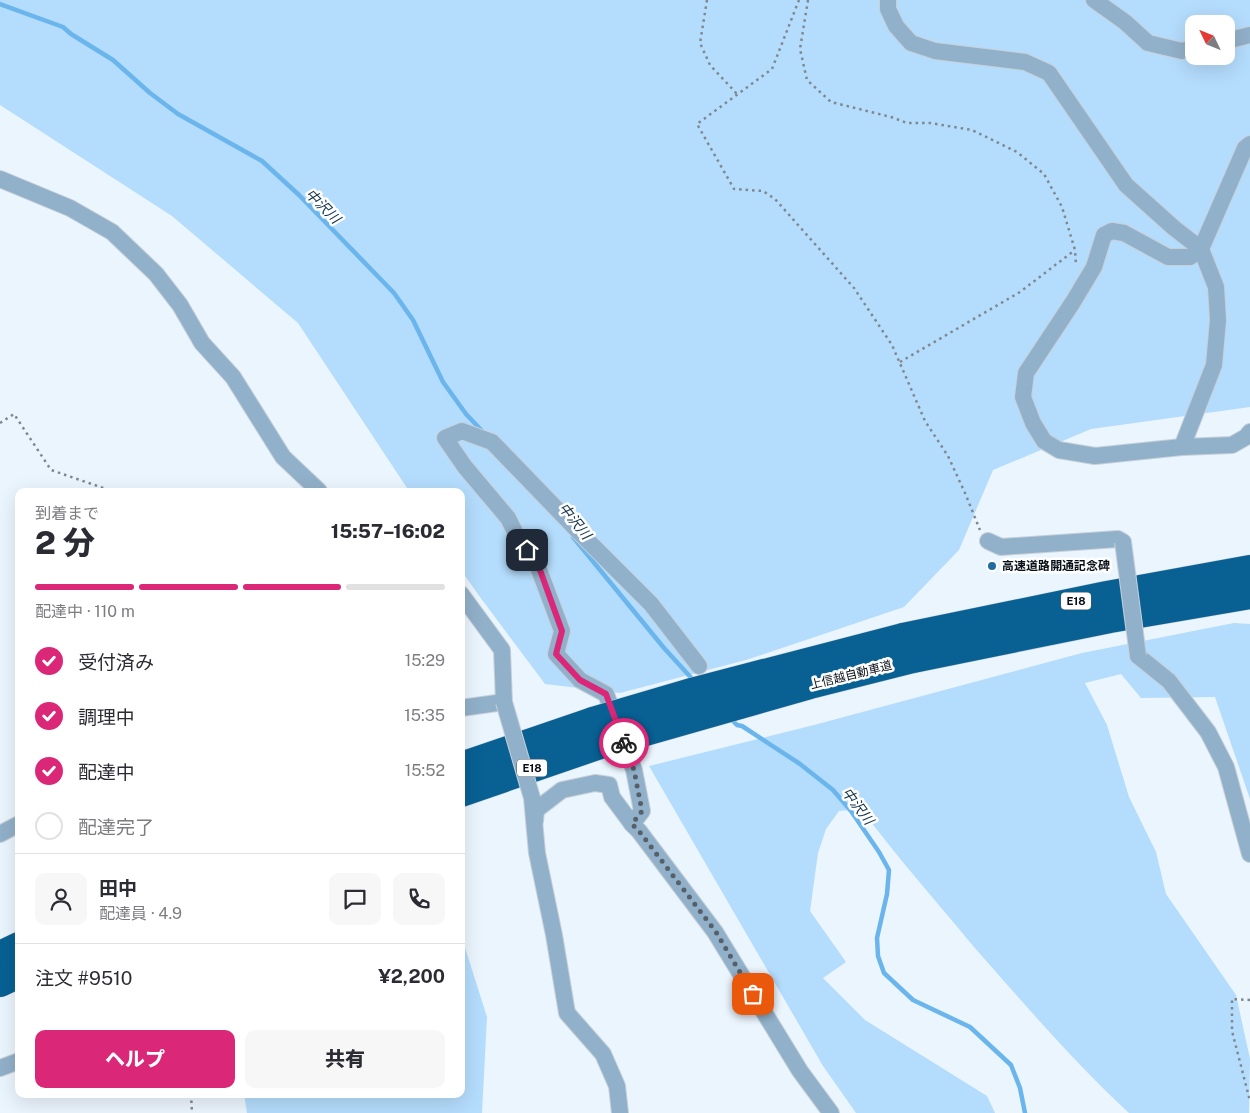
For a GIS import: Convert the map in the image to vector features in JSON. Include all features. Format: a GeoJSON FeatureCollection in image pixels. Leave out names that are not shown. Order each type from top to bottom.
{"type":"FeatureCollection","features":[{"type":"Feature","properties":{"kind":"highway","name":"上信越自動車道"},"geometry":{"type":"LineString","coordinates":[[465,791],[695,691],[908,648],[1107,595],[1250,568]]}},
{"type":"Feature","properties":{"kind":"highway","name":"上信越自動車道"},"geometry":{"type":"LineString","coordinates":[[908,648],[1110,620],[1250,595]]}},
{"type":"Feature","properties":{"kind":"highway","name":"上信越自動車道"},"geometry":{"type":"LineString","coordinates":[[465,765],[598,732]]}},
{"type":"Feature","properties":{"kind":"highway"},"geometry":{"type":"LineString","coordinates":[[0,955],[15,948]]}},
{"type":"Feature","properties":{"kind":"highway"},"geometry":{"type":"LineString","coordinates":[[0,983],[15,976]]}},
{"type":"Feature","properties":{"kind":"street"},"geometry":{"type":"LineString","coordinates":[[888,0],[888,10],[896,26],[911,43],[935,52],[1025,62],[1050,73],[1126,185],[1174,228],[1201,249],[1216,286],[1218,320],[1214,365],[1182,447]]}},
{"type":"Feature","properties":{"kind":"street"},"geometry":{"type":"LineString","coordinates":[[1094,0],[1125,22],[1148,43],[1185,50]]}},
{"type":"Feature","properties":{"kind":"street"},"geometry":{"type":"LineString","coordinates":[[1235,39],[1250,35]]}},
{"type":"Feature","properties":{"kind":"street"},"geometry":{"type":"LineString","coordinates":[[1250,144],[1245,148],[1201,249],[1190,257],[1168,257],[1124,233],[1112,231],[1104,235],[1094,267],[1026,373],[1023,397],[1033,423],[1044,441],[1060,450],[1095,456],[1182,447],[1232,445],[1246,437],[1250,432]]}},
{"type":"Feature","properties":{"kind":"street"},"geometry":{"type":"LineString","coordinates":[[0,179],[70,208],[112,232],[156,274],[180,305],[202,343],[233,377],[283,457],[316,488]]}},
{"type":"Feature","properties":{"kind":"street"},"geometry":{"type":"LineString","coordinates":[[632,824],[642,811],[634,770],[606,694],[580,680],[556,654],[562,631],[535,559],[519,540],[508,518],[445,438],[462,431],[492,442],[651,604],[700,666]]}},
{"type":"Feature","properties":{"kind":"street"},"geometry":{"type":"LineString","coordinates":[[988,541],[1001,547],[1118,539],[1123,542],[1138,656],[1169,681],[1208,732],[1226,767],[1250,854]]}},
{"type":"Feature","properties":{"kind":"street"},"geometry":{"type":"LineString","coordinates":[[465,599],[502,650],[504,702],[532,798],[537,853],[554,935],[567,1013],[603,1054],[617,1086],[620,1113]]}},
{"type":"Feature","properties":{"kind":"street"},"geometry":{"type":"LineString","coordinates":[[465,707],[504,702]]}},
{"type":"Feature","properties":{"kind":"street"},"geometry":{"type":"LineString","coordinates":[[537,853],[536,810],[562,790],[595,783],[608,785],[612,797],[716,932],[800,1071],[830,1113]]}},
{"type":"Feature","properties":{"kind":"street"},"geometry":{"type":"LineString","coordinates":[[0,834],[15,826]]}},
{"type":"Feature","properties":{"kind":"street"},"geometry":{"type":"LineString","coordinates":[[0,1068],[15,1062]]}},
{"type":"Feature","properties":{"kind":"path"},"geometry":{"type":"LineString","coordinates":[[707,0],[700,43],[710,65],[738,95]]}},
{"type":"Feature","properties":{"kind":"path"},"geometry":{"type":"LineString","coordinates":[[799,0],[772,69],[697,124],[734,189],[763,190],[775,199],[854,288],[892,345],[925,421],[948,456],[977,526],[988,541]]}},
{"type":"Feature","properties":{"kind":"path"},"geometry":{"type":"LineString","coordinates":[[808,0],[800,49],[807,80],[831,102],[907,122],[930,123],[972,130],[1017,152],[1044,174],[1062,207],[1075,250],[1079,293]]}},
{"type":"Feature","properties":{"kind":"path"},"geometry":{"type":"LineString","coordinates":[[900,362],[1020,292],[1075,250]]}},
{"type":"Feature","properties":{"kind":"path"},"geometry":{"type":"LineString","coordinates":[[0,423],[14,414],[51,470],[103,488]]}},
{"type":"Feature","properties":{"kind":"path"},"geometry":{"type":"LineString","coordinates":[[1250,1000],[1232,999],[1232,1031],[1250,1101]]}},
{"type":"Feature","properties":{"kind":"path"},"geometry":{"type":"LineString","coordinates":[[191,1098],[192,1113]]}},
{"type":"Feature","properties":{"kind":"shaded area"},"geometry":{"type":"Polygon","coordinates":[[[0,0],[1250,0],[1250,407],[1091,429],[993,470],[959,550],[904,607],[746,660],[620,693],[545,684],[465,576],[465,488],[407,488],[298,323],[172,216],[0,105],[0,0]]]}},
{"type":"Feature","properties":{"kind":"shaded area"},"geometry":{"type":"Polygon","coordinates":[[[1234,623],[1250,624],[1250,799],[1215,697],[1141,698],[1121,674],[1085,683],[1107,725],[1129,797],[1156,852],[1166,894],[1236,995],[1250,1059],[1249,1113],[1129,1113],[1069,1053],[974,947],[861,809],[839,811],[826,829],[818,853],[810,911],[846,962],[823,978],[865,1020],[987,1096],[995,1113],[856,1113],[823,1066],[649,766],[814,725],[1082,653],[1234,623]]]}},
{"type":"Feature","properties":{"kind":"shaded area"},"geometry":{"type":"Polygon","coordinates":[[[465,948],[487,1017],[482,1113],[247,1113],[245,1098],[465,1098],[465,948]]]}},
{"type":"Feature","properties":{"kind":"waterway","name":"中沢川"},"geometry":{"type":"LineString","coordinates":[[0,4],[63,27],[113,60],[150,93],[178,114],[262,161],[299,195],[394,293],[413,320],[443,382],[466,414],[483,432]]}},
{"type":"Feature","properties":{"kind":"waterway","name":"中沢川"},"geometry":{"type":"LineString","coordinates":[[573,537],[664,648],[695,682]]}},
{"type":"Feature","properties":{"kind":"waterway","name":"中沢川"},"geometry":{"type":"LineString","coordinates":[[730,718],[737,725],[742,726],[800,764],[833,790],[851,811],[889,870],[887,894],[877,938],[878,956],[884,973],[913,1000],[970,1027],[1011,1065],[1020,1088],[1025,1113]]}},
{"type":"Feature","properties":{"kind":"way so far"},"geometry":{"type":"LineString","coordinates":[[624,743],[634,770],[642,811],[632,824],[716,932],[753,994]]}},
{"type":"Feature","properties":{"kind":"place","name":"高速道路開通記念碑"},"geometry":{"type":"Point","coordinates":[992,566]}},
{"type":"Feature","properties":{"kind":"route"},"geometry":{"type":"LineString","coordinates":[[527,550],[535,559],[540,570],[562,631],[556,654],[580,680],[606,694],[624,743]]}}]}
